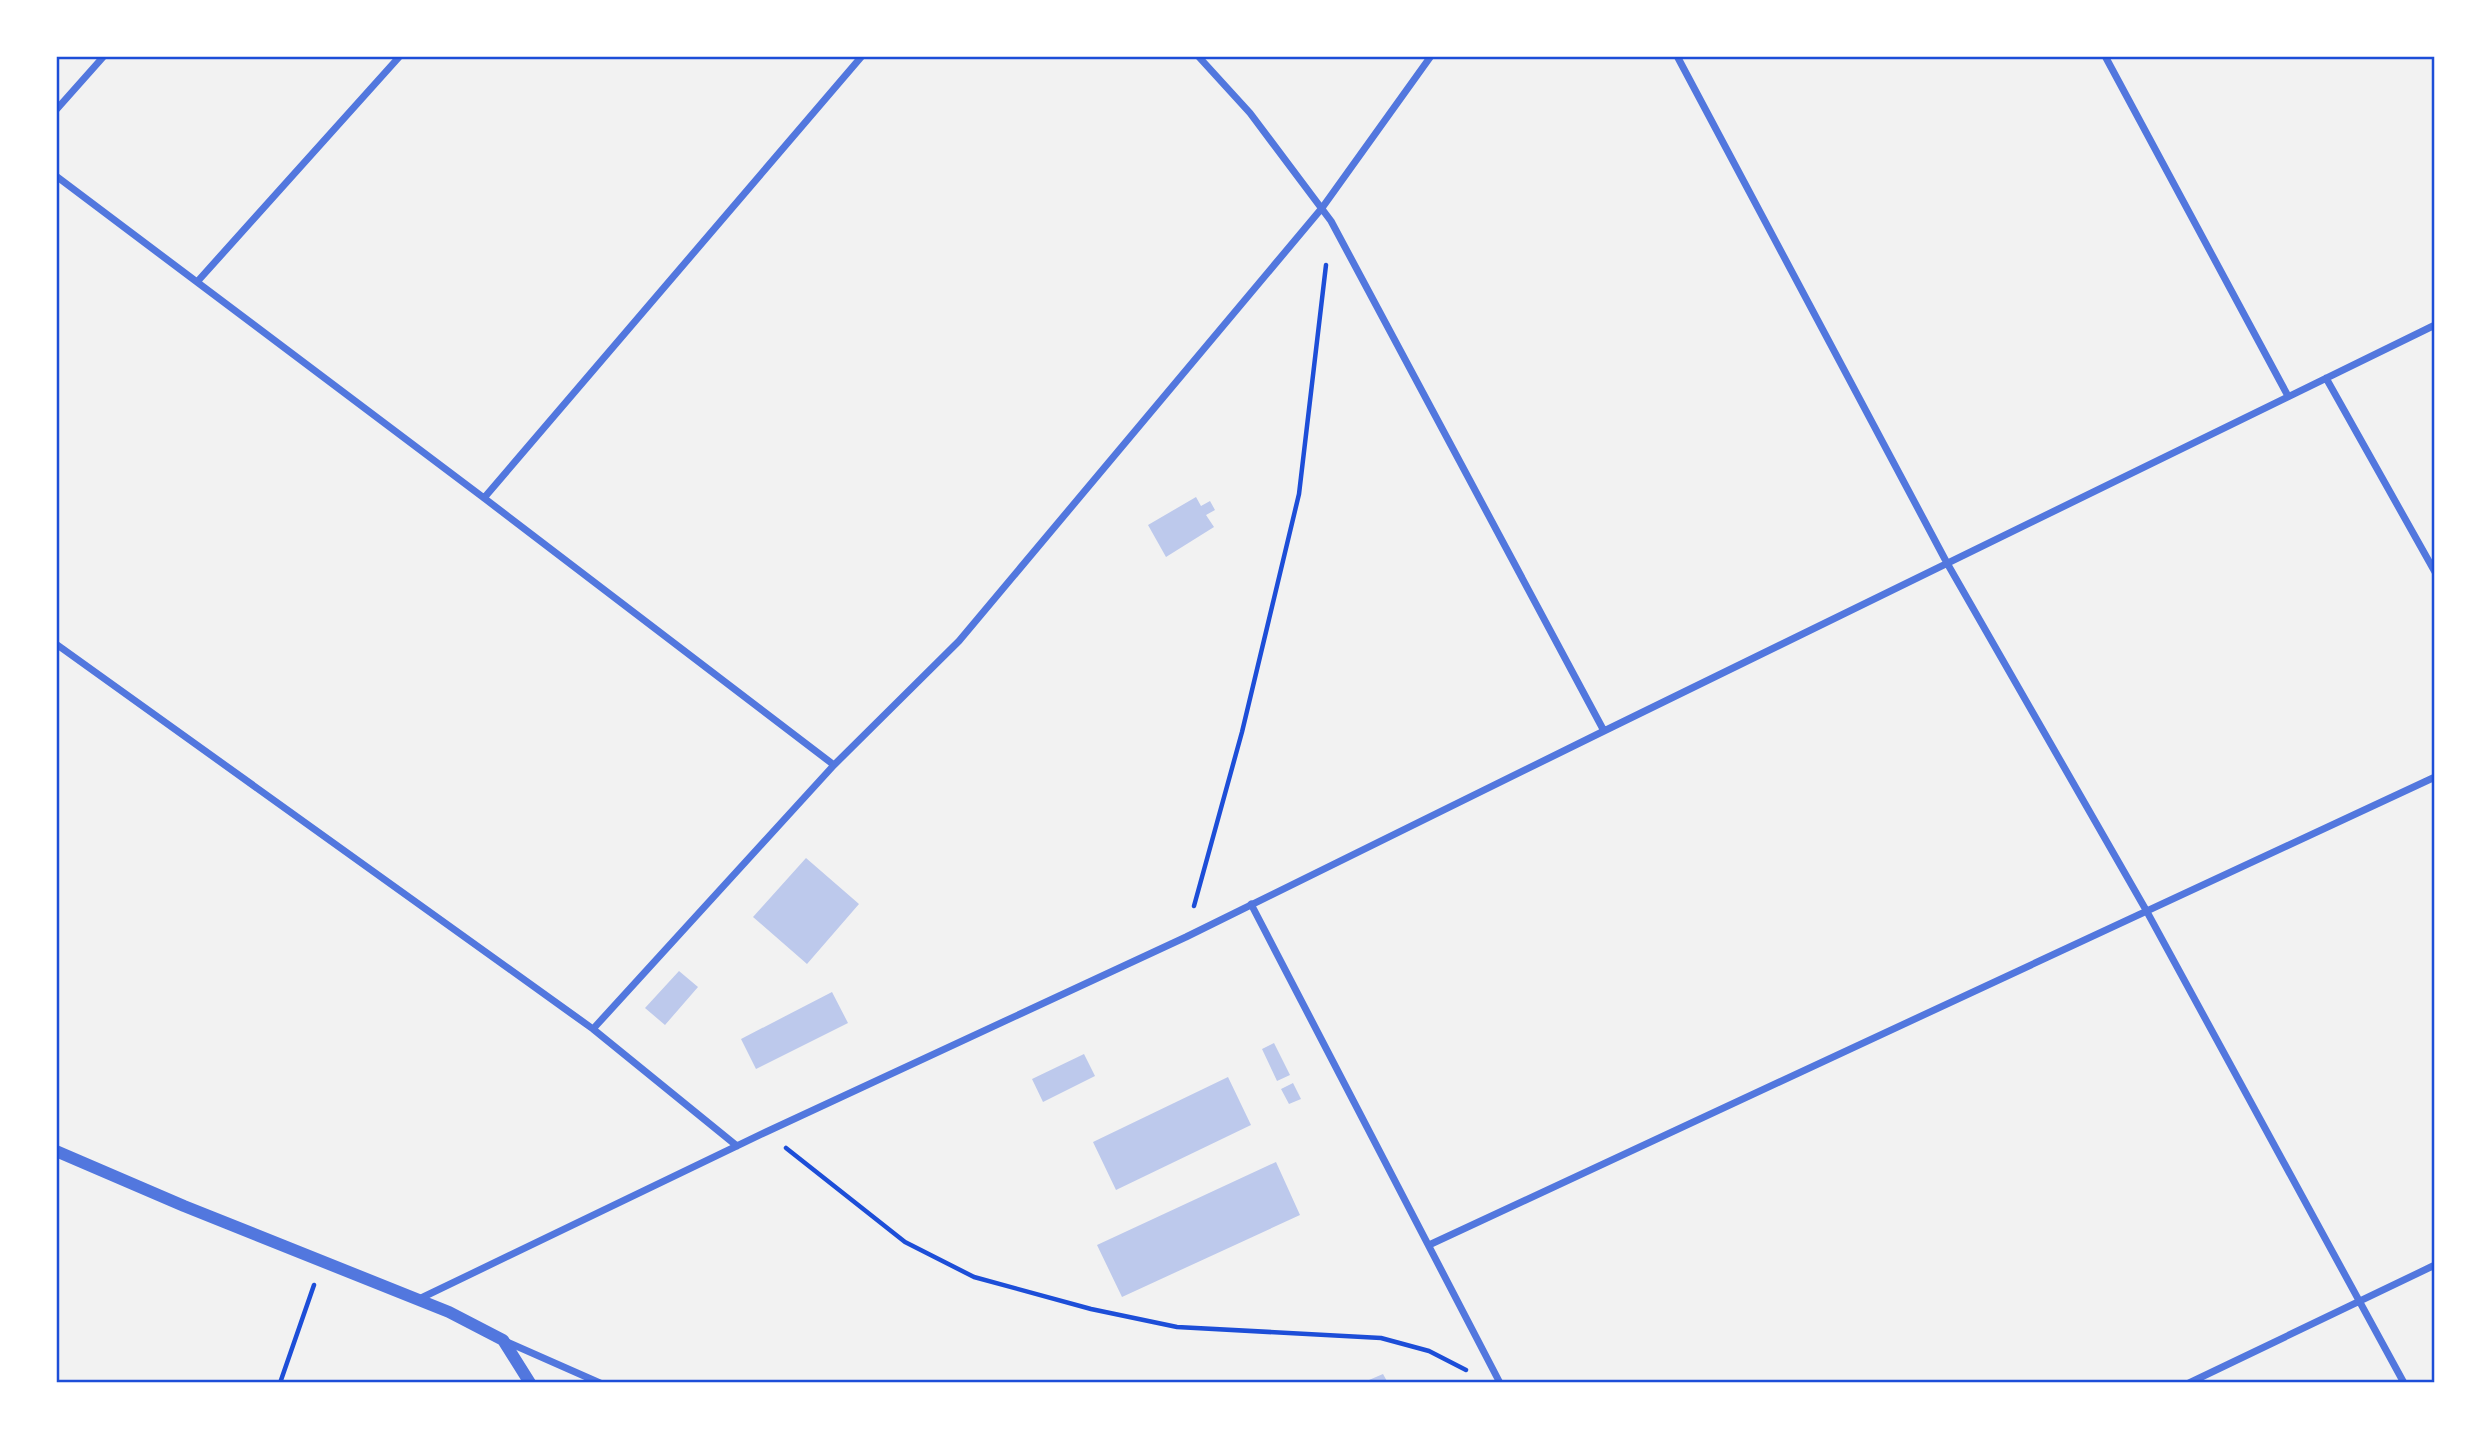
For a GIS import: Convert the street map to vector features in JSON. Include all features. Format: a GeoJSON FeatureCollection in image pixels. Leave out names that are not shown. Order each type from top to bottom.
{"type":"FeatureCollection","features":[{"type":"Feature","properties":{"kind":"street"},"geometry":{"type":"LineString","coordinates":[[56,110],[104,56]]}},
{"type":"Feature","properties":{"kind":"street"},"geometry":{"type":"LineString","coordinates":[[197,282],[400,56]]}},
{"type":"Feature","properties":{"kind":"street"},"geometry":{"type":"LineString","coordinates":[[484,498],[862,56]]}},
{"type":"Feature","properties":{"kind":"street"},"geometry":{"type":"LineString","coordinates":[[1198,56],[1250,113],[1331,221],[1604,730]]}},
{"type":"Feature","properties":{"kind":"street"},"geometry":{"type":"LineString","coordinates":[[593,1029],[834,765],[959,641],[1322,208],[1431,56]]}},
{"type":"Feature","properties":{"kind":"street"},"geometry":{"type":"LineString","coordinates":[[1677,56],[1947,563],[2146,910],[2404,1383]]}},
{"type":"Feature","properties":{"kind":"street"},"geometry":{"type":"LineString","coordinates":[[2105,56],[2288,396]]}},
{"type":"Feature","properties":{"kind":"street"},"geometry":{"type":"LineString","coordinates":[[56,176],[834,765]]}},
{"type":"Feature","properties":{"kind":"street"},"geometry":{"type":"LineString","coordinates":[[418,1299],[766,1132],[1186,937],[2435,325]]}},
{"type":"Feature","properties":{"kind":"street"},"geometry":{"type":"LineString","coordinates":[[2326,378],[2435,572]]}},
{"type":"Feature","properties":{"kind":"street"},"geometry":{"type":"LineString","coordinates":[[56,644],[593,1029],[737,1146]]}},
{"type":"Feature","properties":{"kind":"street"},"geometry":{"type":"LineString","coordinates":[[1429,1245],[2435,777]]}},
{"type":"Feature","properties":{"kind":"street"},"geometry":{"type":"LineString","coordinates":[[1251,904],[1500,1383]]}},
{"type":"Feature","properties":{"kind":"street"},"geometry":{"type":"LineString","coordinates":[[56,1151],[184,1206],[449,1311],[503,1340],[600,1383]]}},
{"type":"Feature","properties":{"kind":"street"},"geometry":{"type":"LineString","coordinates":[[2189,1383],[2435,1265]]}},
{"type":"Feature","properties":{"kind":"street"},"geometry":{"type":"LineString","coordinates":[[503,1340],[530,1383]]}},
{"type":"Feature","properties":{"kind":"path"},"geometry":{"type":"LineString","coordinates":[[1186,937],[1242,732],[1299,494],[1331,221]]}},
{"type":"Feature","properties":{"kind":"path"},"geometry":{"type":"LineString","coordinates":[[766,1132],[905,1242],[974,1277],[1091,1309],[1177,1327],[1381,1338],[1429,1351],[1471,1373]]}},
{"type":"Feature","properties":{"kind":"path"},"geometry":{"type":"LineString","coordinates":[[280,1383],[321,1261]]}},
{"type":"Feature","properties":{"kind":"building"},"geometry":{"type":"Polygon","coordinates":[[[1196,497],[1201,506],[1210,501],[1215,510],[1206,515],[1214,527],[1166,557],[1148,525],[1196,497]]]}},
{"type":"Feature","properties":{"kind":"building"},"geometry":{"type":"Polygon","coordinates":[[[806,858],[859,904],[807,964],[753,917],[806,858]]]}},
{"type":"Feature","properties":{"kind":"building"},"geometry":{"type":"Polygon","coordinates":[[[679,971],[698,987],[665,1025],[645,1008],[679,971]]]}},
{"type":"Feature","properties":{"kind":"building"},"geometry":{"type":"Polygon","coordinates":[[[832,992],[848,1023],[756,1069],[741,1039],[832,992]]]}},
{"type":"Feature","properties":{"kind":"building"},"geometry":{"type":"Polygon","coordinates":[[[1274,1043],[1290,1075],[1277,1081],[1262,1049],[1274,1043]]]}},
{"type":"Feature","properties":{"kind":"building"},"geometry":{"type":"Polygon","coordinates":[[[1084,1054],[1095,1076],[1043,1102],[1032,1079],[1084,1054]]]}},
{"type":"Feature","properties":{"kind":"building"},"geometry":{"type":"Polygon","coordinates":[[[1228,1077],[1251,1125],[1116,1190],[1093,1142],[1228,1077]]]}},
{"type":"Feature","properties":{"kind":"building"},"geometry":{"type":"Polygon","coordinates":[[[1293,1083],[1301,1099],[1289,1104],[1281,1089],[1293,1083]]]}},
{"type":"Feature","properties":{"kind":"building"},"geometry":{"type":"Polygon","coordinates":[[[1276,1162],[1300,1215],[1122,1297],[1097,1245],[1276,1162]]]}},
{"type":"Feature","properties":{"kind":"building"},"geometry":{"type":"Polygon","coordinates":[[[1383,1374],[1388,1383],[1362,1383],[1383,1374]]]}}]}
